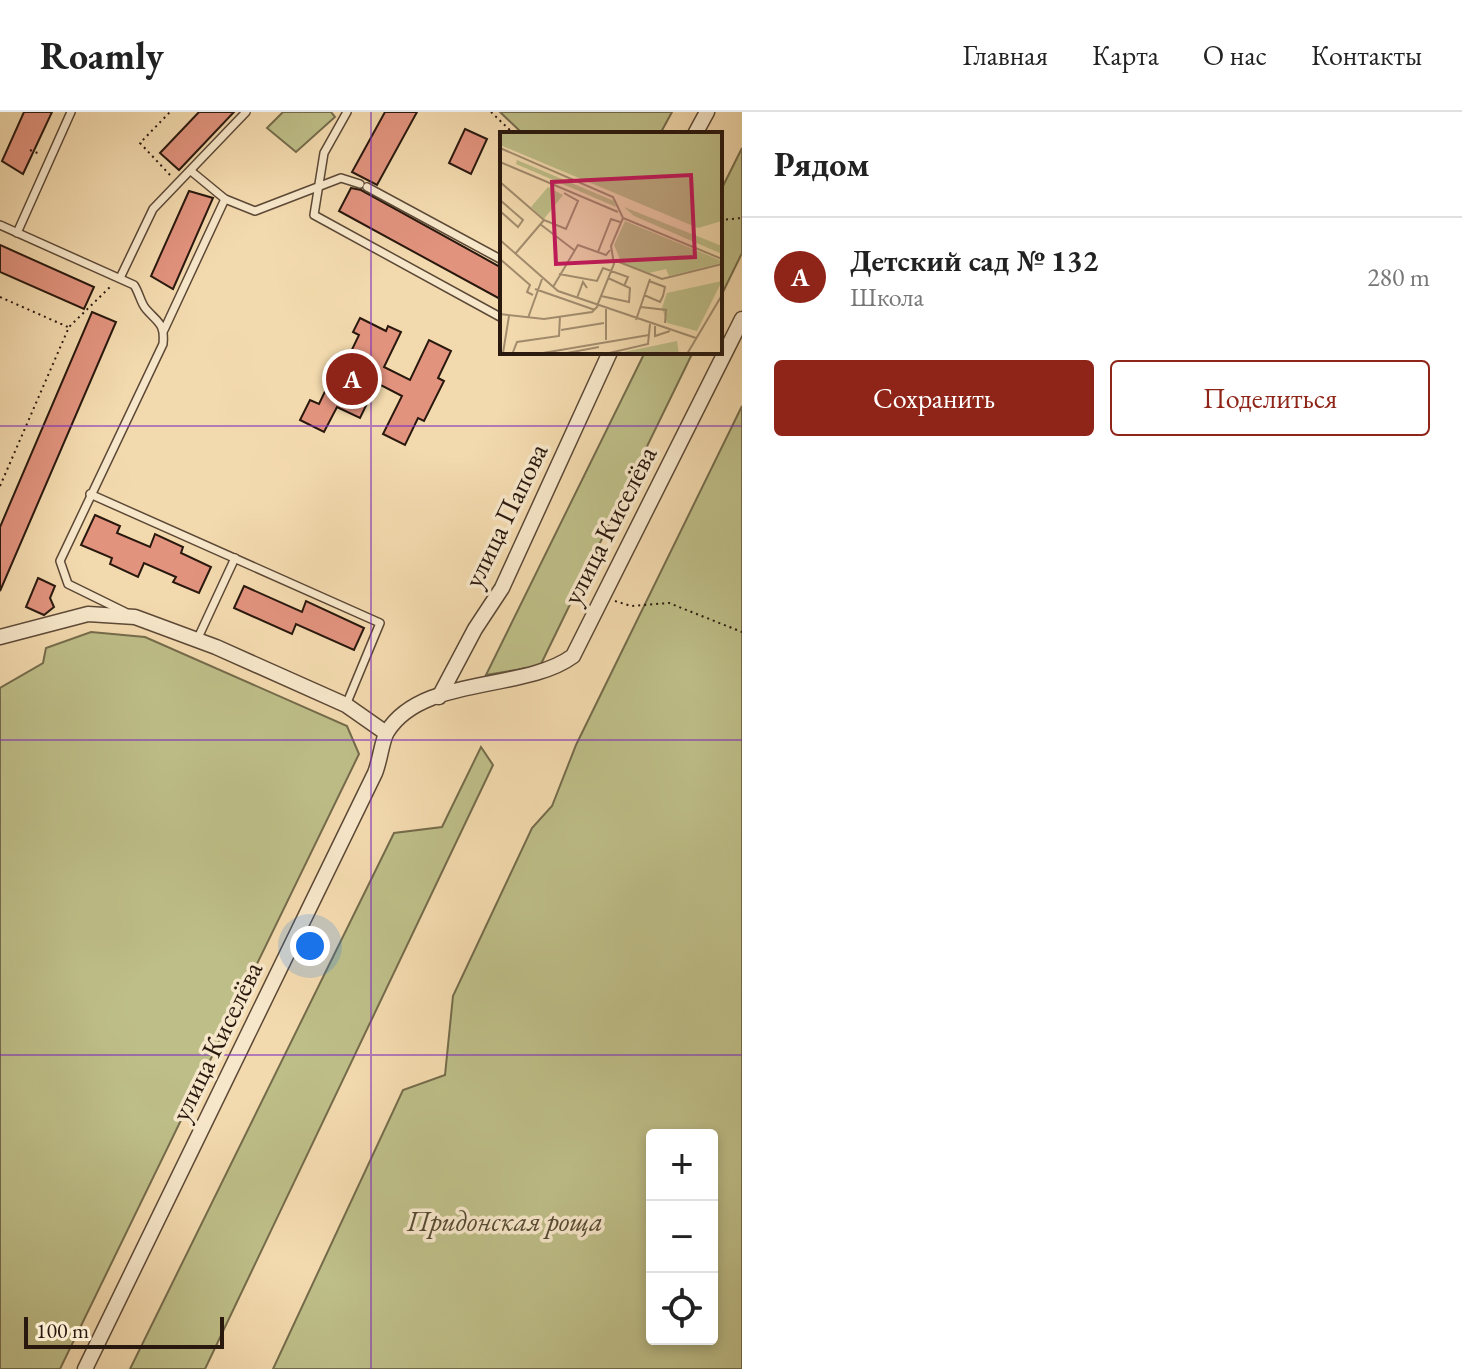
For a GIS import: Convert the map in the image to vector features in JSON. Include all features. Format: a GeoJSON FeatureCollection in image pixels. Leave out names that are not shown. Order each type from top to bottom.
{"type":"FeatureCollection","features":[{"type":"Feature","properties":{"kind":"street"},"geometry":{"type":"LineString","coordinates":[[696,132],[707,112]]}},
{"type":"Feature","properties":{"kind":"street","name":"улица Киселёва"},"geometry":{"type":"LineString","coordinates":[[85,1369],[375,773],[383,754],[386,733],[409,710],[439,697],[556,668],[573,656],[742,319]]}},
{"type":"Feature","properties":{"kind":"street","name":"улица Папова"},"geometry":{"type":"LineString","coordinates":[[439,697],[475,629],[502,588],[609,354]]}},
{"type":"Feature","properties":{"kind":"street"},"geometry":{"type":"LineString","coordinates":[[2,638],[26,628],[88,614],[135,617],[197,640],[346,705],[386,733]]}},
{"type":"Feature","properties":{"kind":"lane"},"geometry":{"type":"LineString","coordinates":[[17,233],[71,112]]}},
{"type":"Feature","properties":{"kind":"lane"},"geometry":{"type":"LineString","coordinates":[[120,278],[153,209],[246,112]]}},
{"type":"Feature","properties":{"kind":"lane"},"geometry":{"type":"LineString","coordinates":[[347,112],[324,153],[314,215],[500,317]]}},
{"type":"Feature","properties":{"kind":"lane"},"geometry":{"type":"LineString","coordinates":[[191,171],[225,199],[255,211],[341,178],[364,186],[500,259]]}},
{"type":"Feature","properties":{"kind":"lane"},"geometry":{"type":"LineString","coordinates":[[135,617],[68,584],[61,573],[60,561],[163,344],[164,330],[225,199]]}},
{"type":"Feature","properties":{"kind":"lane"},"geometry":{"type":"LineString","coordinates":[[0,225],[134,285],[145,308],[157,317],[164,330]]}},
{"type":"Feature","properties":{"kind":"lane"},"geometry":{"type":"LineString","coordinates":[[90,494],[380,623],[346,705]]}},
{"type":"Feature","properties":{"kind":"lane"},"geometry":{"type":"LineString","coordinates":[[197,640],[235,558]]}},
{"type":"Feature","properties":{"kind":"path"},"geometry":{"type":"LineString","coordinates":[[170,112],[140,143],[178,184]]}},
{"type":"Feature","properties":{"kind":"path"},"geometry":{"type":"LineString","coordinates":[[491,112],[512,132]]}},
{"type":"Feature","properties":{"kind":"path"},"geometry":{"type":"LineString","coordinates":[[722,220],[742,218]]}},
{"type":"Feature","properties":{"kind":"path"},"geometry":{"type":"LineString","coordinates":[[0,486],[69,327],[120,278]]}},
{"type":"Feature","properties":{"kind":"path"},"geometry":{"type":"LineString","coordinates":[[0,297],[69,327]]}},
{"type":"Feature","properties":{"kind":"path"},"geometry":{"type":"LineString","coordinates":[[603,596],[631,606],[669,603],[742,632]]}},
{"type":"Feature","properties":{"kind":"green space"},"geometry":{"type":"Polygon","coordinates":[[[283,112],[331,112],[335,117],[296,152],[267,128],[283,112]]]}},
{"type":"Feature","properties":{"kind":"green space"},"geometry":{"type":"Polygon","coordinates":[[[500,112],[672,112],[661,132],[521,132],[500,112]]]}},
{"type":"Feature","properties":{"kind":"green space"},"geometry":{"type":"Polygon","coordinates":[[[742,148],[742,253],[722,294],[722,188],[742,148]]]}},
{"type":"Feature","properties":{"kind":"green space"},"geometry":{"type":"Polygon","coordinates":[[[644,354],[692,354],[540,666],[486,675],[644,354]]]}},
{"type":"Feature","properties":{"kind":"green space","name":"Придонская роща"},"geometry":{"type":"Polygon","coordinates":[[[742,406],[742,1369],[273,1369],[403,1090],[445,1075],[453,996],[532,828],[552,806],[576,745],[742,406]]]}},
{"type":"Feature","properties":{"kind":"green space"},"geometry":{"type":"Polygon","coordinates":[[[91,632],[145,637],[347,726],[359,754],[60,1369],[0,1369],[0,688],[43,663],[46,648],[91,632]]]}},
{"type":"Feature","properties":{"kind":"green space"},"geometry":{"type":"Polygon","coordinates":[[[481,747],[493,765],[205,1369],[130,1369],[394,833],[442,827],[481,747]]]}},
{"type":"Feature","properties":{"kind":"building"},"geometry":{"type":"Polygon","coordinates":[[[24,112],[52,112],[23,174],[2,161],[24,112]]]}},
{"type":"Feature","properties":{"kind":"building"},"geometry":{"type":"Polygon","coordinates":[[[199,112],[234,112],[179,170],[160,153],[199,112]]]}},
{"type":"Feature","properties":{"kind":"building"},"geometry":{"type":"Polygon","coordinates":[[[385,112],[417,112],[377,185],[352,172],[385,112]]]}},
{"type":"Feature","properties":{"kind":"building"},"geometry":{"type":"Polygon","coordinates":[[[465,129],[487,139],[471,174],[449,163],[465,129]]]}},
{"type":"Feature","properties":{"kind":"building"},"geometry":{"type":"Polygon","coordinates":[[[351,188],[361,190],[500,267],[500,299],[339,211],[351,188]]]}},
{"type":"Feature","properties":{"kind":"building"},"geometry":{"type":"Polygon","coordinates":[[[189,191],[213,198],[173,289],[151,276],[189,191]]]}},
{"type":"Feature","properties":{"kind":"building"},"geometry":{"type":"Polygon","coordinates":[[[0,245],[94,287],[84,309],[0,272],[0,245]]]}},
{"type":"Feature","properties":{"kind":"building"},"geometry":{"type":"Polygon","coordinates":[[[92,312],[116,322],[0,591],[0,527],[92,312]]]}},
{"type":"Feature","properties":{"kind":"building"},"geometry":{"type":"Polygon","coordinates":[[[360,318],[386,331],[388,326],[401,332],[384,367],[410,380],[429,340],[451,351],[438,378],[444,381],[424,421],[418,418],[405,445],[383,434],[402,396],[377,383],[360,418],[337,407],[324,432],[300,420],[310,400],[319,404],[330,381],[336,383],[359,335],[353,332],[360,318]]]}},
{"type":"Feature","properties":{"kind":"building"},"geometry":{"type":"Polygon","coordinates":[[[95,515],[120,526],[117,533],[150,547],[155,534],[183,547],[181,553],[211,567],[199,593],[173,582],[176,577],[144,563],[138,577],[110,564],[112,558],[81,545],[95,515]]]}},
{"type":"Feature","properties":{"kind":"building"},"geometry":{"type":"Polygon","coordinates":[[[38,578],[55,586],[50,598],[54,607],[44,615],[26,607],[38,578]]]}},
{"type":"Feature","properties":{"kind":"building"},"geometry":{"type":"Polygon","coordinates":[[[244,586],[302,612],[306,601],[364,628],[354,650],[296,624],[292,634],[234,608],[244,586]]]}},
{"type":"Feature","properties":{"kind":"place","name":"Детский сад № 132"},"geometry":{"type":"Point","coordinates":[352,379]}}]}
